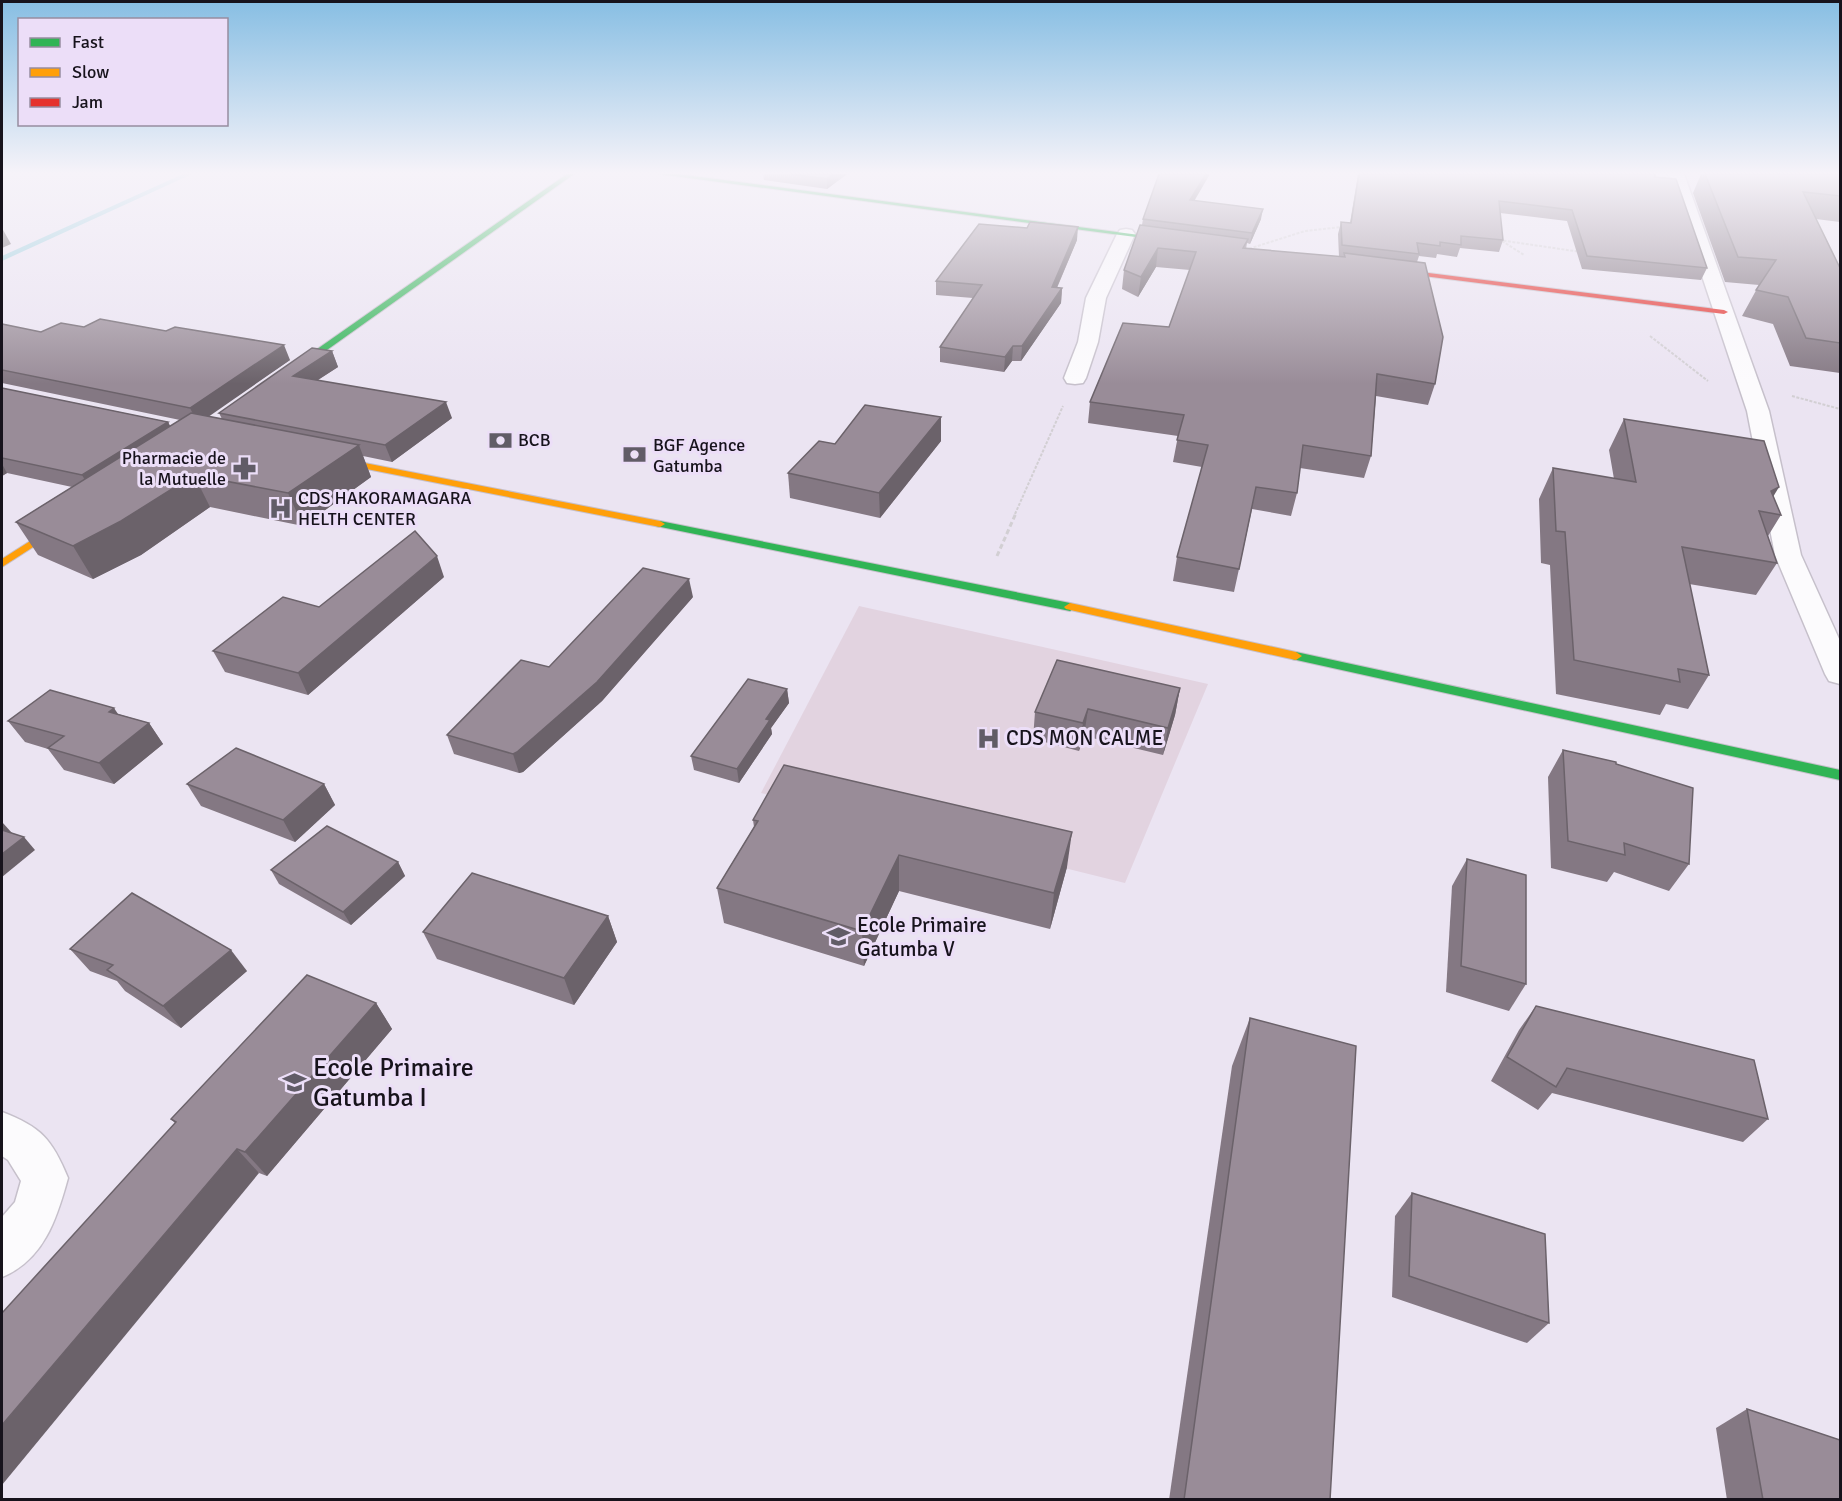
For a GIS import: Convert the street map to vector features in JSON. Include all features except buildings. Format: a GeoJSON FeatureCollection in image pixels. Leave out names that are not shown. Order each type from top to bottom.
{"type":"FeatureCollection","features":[{"type":"Feature","properties":{"kind":"street"},"geometry":{"type":"LineString","coordinates":[[270,386],[472,244]]}},
{"type":"Feature","properties":{"kind":"street"},"geometry":{"type":"LineString","coordinates":[[1075,378],[1088,342],[1096,298],[1121,244]]}},
{"type":"Feature","properties":{"kind":"street"},"geometry":{"type":"LineString","coordinates":[[1201,244],[1245,250]]}},
{"type":"Feature","properties":{"kind":"street"},"geometry":{"type":"LineString","coordinates":[[1700,244],[1758,411],[1788,555],[1840,674]]}},
{"type":"Feature","properties":{"kind":"street"},"geometry":{"type":"LineString","coordinates":[[1373,268],[1724,312]]}},
{"type":"Feature","properties":{"kind":"street"},"geometry":{"type":"LineString","coordinates":[[305,454],[950,581],[1840,774]]}},
{"type":"Feature","properties":{"kind":"street"},"geometry":{"type":"LineString","coordinates":[[2,564],[82,512]]}},
{"type":"Feature","properties":{"kind":"street"},"geometry":{"type":"LineString","coordinates":[[2,1133],[24,1145],[45,1178],[34,1215],[2,1253]]}},
{"type":"Feature","properties":{"kind":"path"},"geometry":{"type":"LineString","coordinates":[[1245,250],[1261,244]]}},
{"type":"Feature","properties":{"kind":"path"},"geometry":{"type":"LineString","coordinates":[[1505,244],[1525,256]]}},
{"type":"Feature","properties":{"kind":"path"},"geometry":{"type":"LineString","coordinates":[[1526,244],[1582,252]]}},
{"type":"Feature","properties":{"kind":"path"},"geometry":{"type":"LineString","coordinates":[[1645,332],[1697,374],[1758,411]]}},
{"type":"Feature","properties":{"kind":"path"},"geometry":{"type":"LineString","coordinates":[[950,581],[992,567],[1075,378]]}},
{"type":"Feature","properties":{"kind":"shaded area","name":"CDS MON CALME"},"geometry":{"type":"Polygon","coordinates":[[[859,606],[1208,684],[1125,883],[761,793],[859,606]]]}},
{"type":"Feature","properties":{"kind":"waterway"},"geometry":{"type":"LineString","coordinates":[[2,259],[35,244]]}},
{"type":"Feature","properties":{"kind":"traffic: fast"},"geometry":{"type":"LineString","coordinates":[[286,375],[472,244]]}},
{"type":"Feature","properties":{"kind":"traffic: fast"},"geometry":{"type":"LineString","coordinates":[[660,524],[1070,607]]}},
{"type":"Feature","properties":{"kind":"traffic: fast"},"geometry":{"type":"LineString","coordinates":[[1296,656],[1840,775]]}},
{"type":"Feature","properties":{"kind":"traffic: slow"},"geometry":{"type":"LineString","coordinates":[[324,458],[660,524]]}},
{"type":"Feature","properties":{"kind":"traffic: slow"},"geometry":{"type":"LineString","coordinates":[[2,564],[68,520]]}},
{"type":"Feature","properties":{"kind":"traffic: slow"},"geometry":{"type":"LineString","coordinates":[[1070,607],[1296,656]]}},
{"type":"Feature","properties":{"kind":"traffic: jam"},"geometry":{"type":"LineString","coordinates":[[1384,269],[1724,312]]}},
{"type":"Feature","properties":{"kind":"place","name":"BCB"},"geometry":{"type":"Point","coordinates":[500,440]}},
{"type":"Feature","properties":{"kind":"place","name":"BGF Agence Gatumba"},"geometry":{"type":"Point","coordinates":[635,455]}},
{"type":"Feature","properties":{"kind":"place","name":"Pharmacie de la Mutuelle"},"geometry":{"type":"Point","coordinates":[244,468]}},
{"type":"Feature","properties":{"kind":"place","name":"CDS HAKORAMAGARA HELTH CENTER"},"geometry":{"type":"Point","coordinates":[280,508]}},
{"type":"Feature","properties":{"kind":"place","name":"CDS MON CALME"},"geometry":{"type":"Point","coordinates":[988,738]}},
{"type":"Feature","properties":{"kind":"place","name":"Ecole Primaire Gatumba V"},"geometry":{"type":"Point","coordinates":[839,937]}},
{"type":"Feature","properties":{"kind":"place","name":"Ecole Primaire Gatumba I"},"geometry":{"type":"Point","coordinates":[295,1083]}}]}
